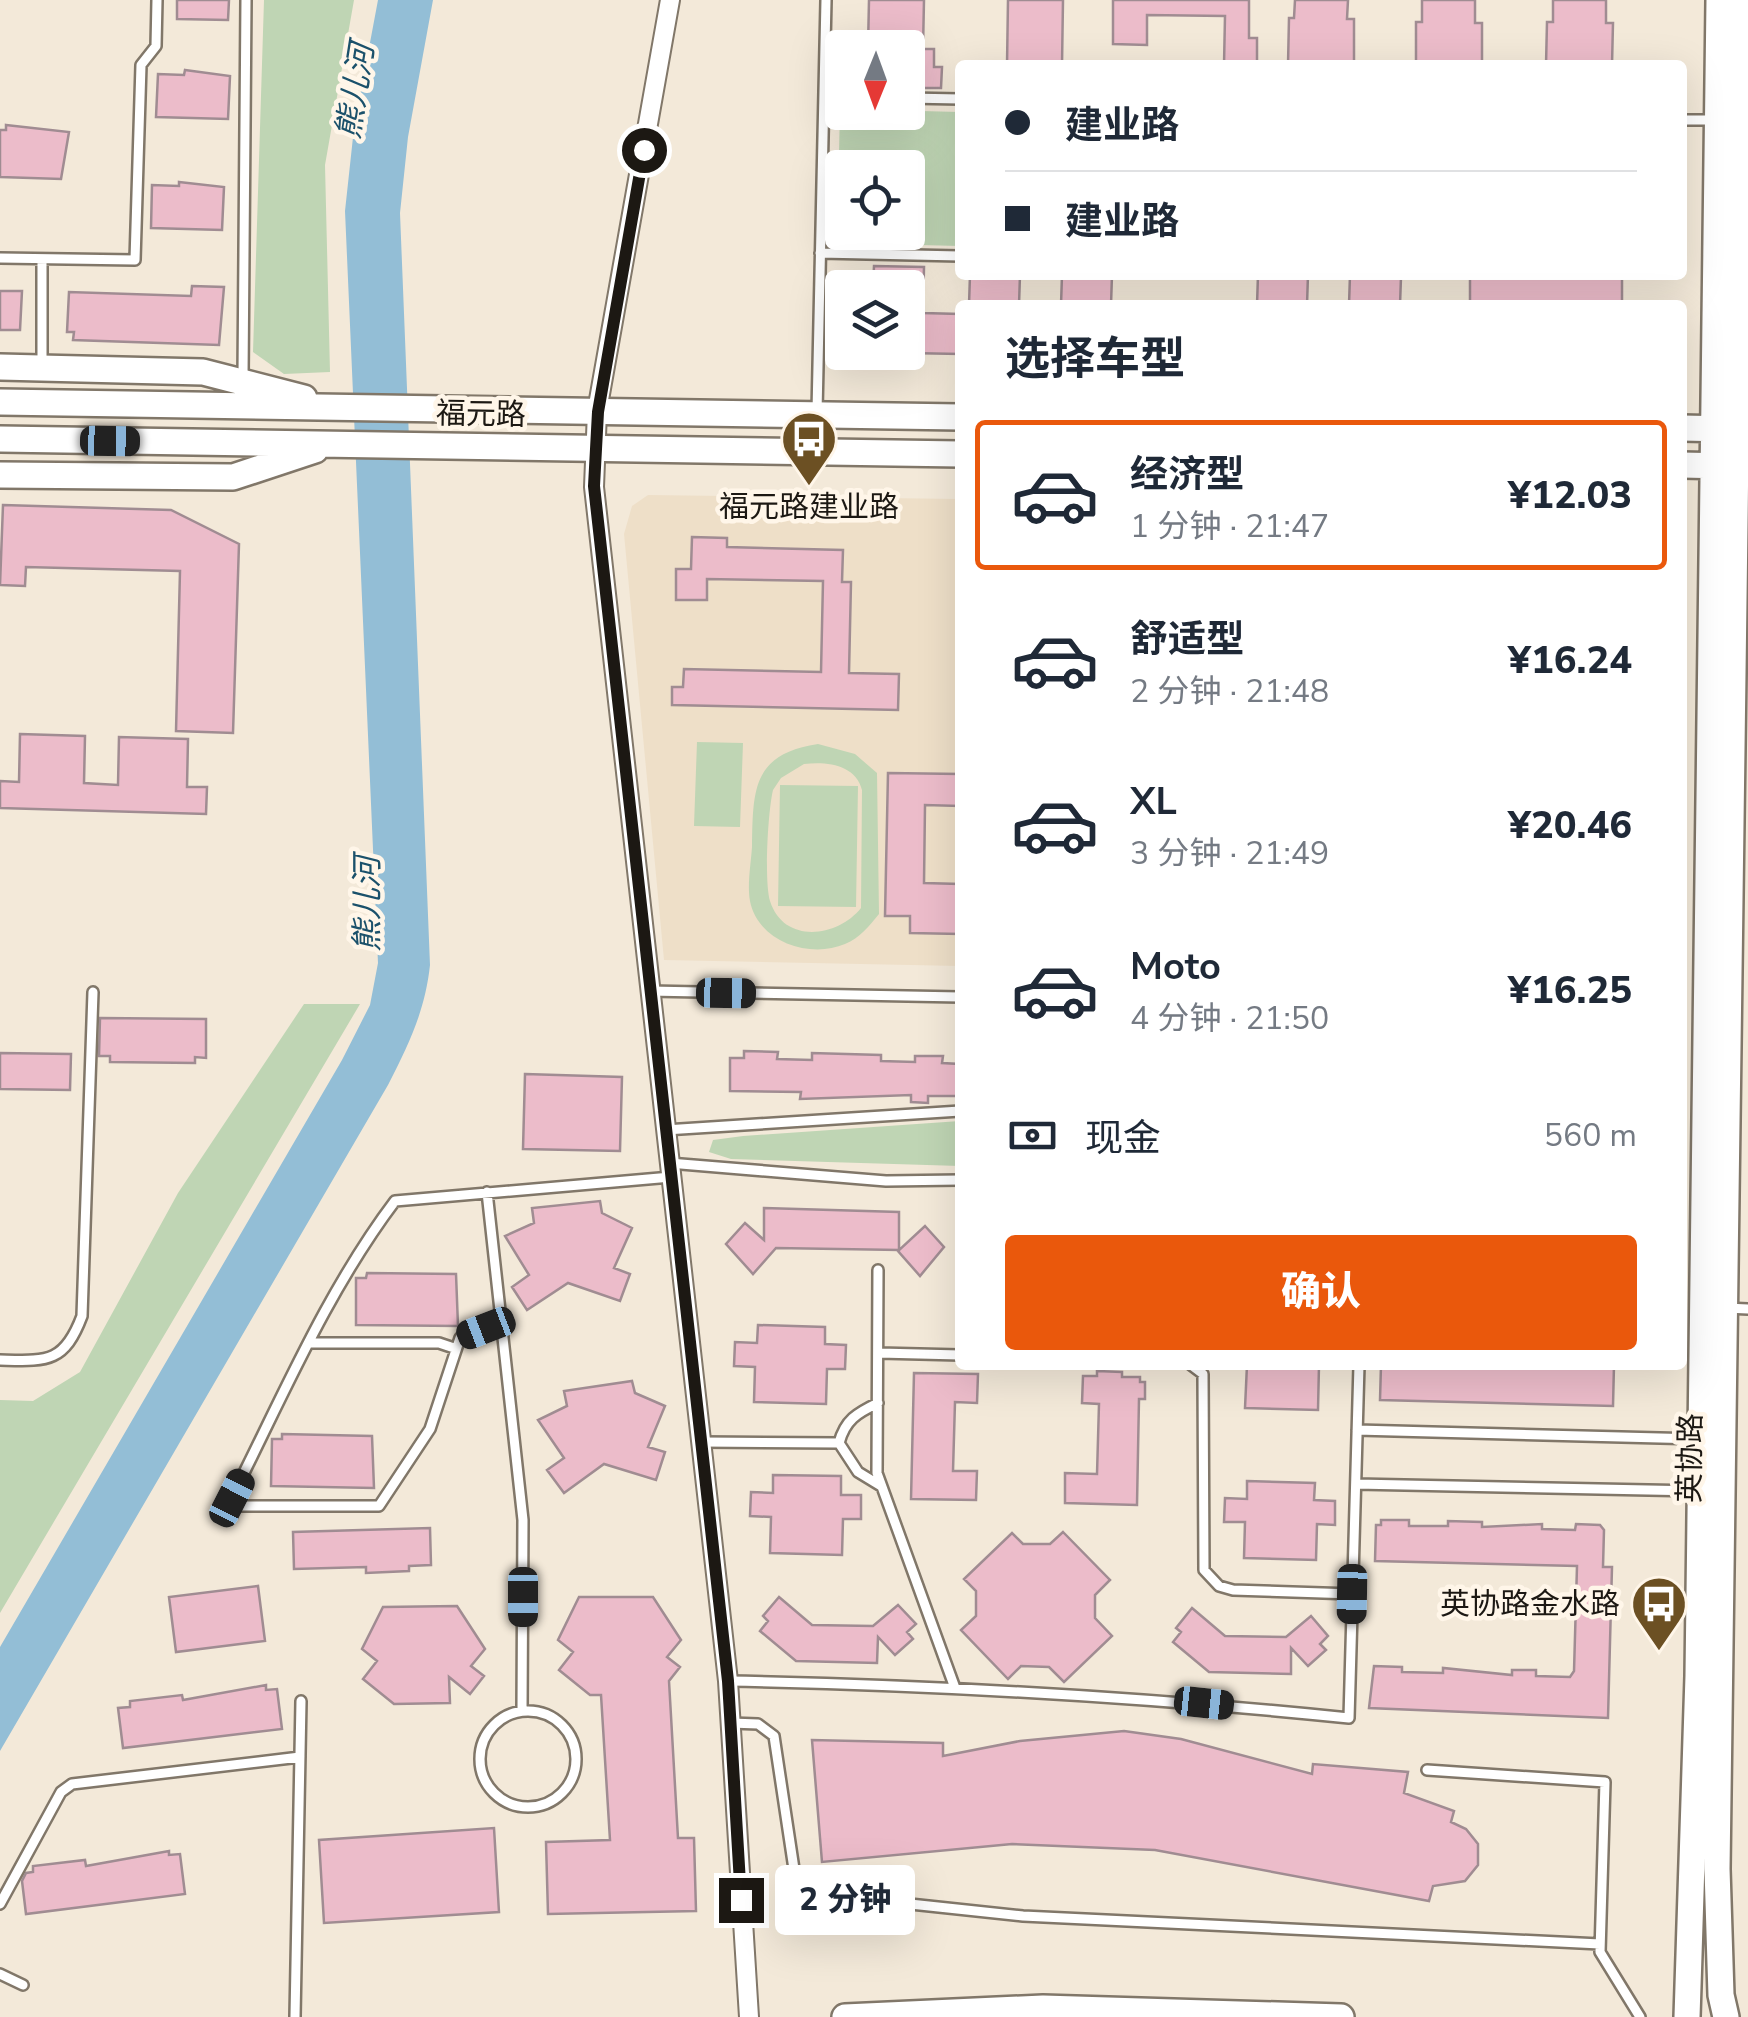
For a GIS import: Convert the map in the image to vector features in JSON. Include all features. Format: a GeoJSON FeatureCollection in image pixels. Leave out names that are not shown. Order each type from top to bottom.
{"type":"FeatureCollection","features":[{"type":"Feature","properties":{"kind":"street"},"geometry":{"type":"LineString","coordinates":[[670,0],[594,448],[598,525],[728,1681],[748,2017]]}},
{"type":"Feature","properties":{"kind":"street","name":"英协路"},"geometry":{"type":"LineString","coordinates":[[1719,0],[1718,120],[1733,429]]}},
{"type":"Feature","properties":{"kind":"street","name":"英协路"},"geometry":{"type":"LineString","coordinates":[[1687,2017],[1742,0]]}},
{"type":"Feature","properties":{"kind":"street"},"geometry":{"type":"LineString","coordinates":[[0,367],[203,372],[342,408]]}},
{"type":"Feature","properties":{"kind":"street","name":"福元路"},"geometry":{"type":"LineString","coordinates":[[0,402],[955,417]]}},
{"type":"Feature","properties":{"kind":"street"},"geometry":{"type":"LineString","coordinates":[[1687,428],[1733,429]]}},
{"type":"Feature","properties":{"kind":"street","name":"福元路"},"geometry":{"type":"LineString","coordinates":[[0,439],[955,454]]}},
{"type":"Feature","properties":{"kind":"street"},"geometry":{"type":"LineString","coordinates":[[0,475],[234,478],[338,444]]}},
{"type":"Feature","properties":{"kind":"street"},"geometry":{"type":"LineString","coordinates":[[1687,465],[1732,466]]}},
{"type":"Feature","properties":{"kind":"street","name":"英协路"},"geometry":{"type":"LineString","coordinates":[[1726,2017],[1720,1994],[1717,1869],[1737,1309],[1732,466]]}},
{"type":"Feature","properties":{"kind":"street"},"geometry":{"type":"LineString","coordinates":[[845,2017],[1042,2008],[1342,2017]]}},
{"type":"Feature","properties":{"kind":"lane"},"geometry":{"type":"LineString","coordinates":[[0,258],[135,260],[141,65],[156,46],[157,0]]}},
{"type":"Feature","properties":{"kind":"lane"},"geometry":{"type":"LineString","coordinates":[[243,380],[246,0]]}},
{"type":"Feature","properties":{"kind":"lane"},"geometry":{"type":"LineString","coordinates":[[816,415],[826,0]]}},
{"type":"Feature","properties":{"kind":"lane"},"geometry":{"type":"LineString","coordinates":[[925,98],[955,99]]}},
{"type":"Feature","properties":{"kind":"lane"},"geometry":{"type":"LineString","coordinates":[[1687,120],[1718,120]]}},
{"type":"Feature","properties":{"kind":"lane"},"geometry":{"type":"LineString","coordinates":[[820,252],[955,256]]}},
{"type":"Feature","properties":{"kind":"lane"},"geometry":{"type":"LineString","coordinates":[[42,259],[42,368]]}},
{"type":"Feature","properties":{"kind":"lane"},"geometry":{"type":"LineString","coordinates":[[0,1360],[42,1361],[58,1355],[68,1346],[82,1316],[93,992]]}},
{"type":"Feature","properties":{"kind":"lane"},"geometry":{"type":"LineString","coordinates":[[649,992],[955,997]]}},
{"type":"Feature","properties":{"kind":"lane"},"geometry":{"type":"LineString","coordinates":[[665,1130],[955,1111]]}},
{"type":"Feature","properties":{"kind":"lane"},"geometry":{"type":"LineString","coordinates":[[502,1328],[460,1338],[430,1428],[385,1502],[379,1506],[237,1506],[232,1498],[309,1343],[370,1235],[395,1202],[670,1170],[955,1180]]}},
{"type":"Feature","properties":{"kind":"lane"},"geometry":{"type":"LineString","coordinates":[[488,1192],[524,1520],[522,1712]]}},
{"type":"Feature","properties":{"kind":"lane"},"geometry":{"type":"LineString","coordinates":[[878,1270],[881,1486],[955,1688]]}},
{"type":"Feature","properties":{"kind":"lane"},"geometry":{"type":"LineString","coordinates":[[309,1343],[439,1343],[454,1348]]}},
{"type":"Feature","properties":{"kind":"lane"},"geometry":{"type":"LineString","coordinates":[[879,1353],[955,1355]]}},
{"type":"Feature","properties":{"kind":"lane"},"geometry":{"type":"LineString","coordinates":[[1197,1370],[1202,1374],[1204,1570],[1219,1586],[1233,1590],[1352,1594]]}},
{"type":"Feature","properties":{"kind":"lane"},"geometry":{"type":"LineString","coordinates":[[728,1681],[1167,1700],[1349,1718],[1359,1370]]}},
{"type":"Feature","properties":{"kind":"lane"},"geometry":{"type":"LineString","coordinates":[[878,1404],[855,1414],[844,1426],[839,1443],[858,1472],[881,1486]]}},
{"type":"Feature","properties":{"kind":"lane"},"geometry":{"type":"LineString","coordinates":[[1357,1430],[1701,1439]]}},
{"type":"Feature","properties":{"kind":"lane"},"geometry":{"type":"LineString","coordinates":[[701,1442],[839,1443]]}},
{"type":"Feature","properties":{"kind":"lane"},"geometry":{"type":"LineString","coordinates":[[1356,1484],[1700,1491]]}},
{"type":"Feature","properties":{"kind":"lane"},"geometry":{"type":"LineString","coordinates":[[295,2017],[301,1701]]}},
{"type":"Feature","properties":{"kind":"lane"},"geometry":{"type":"LineString","coordinates":[[522,1712],[536,1712],[559,1722],[574,1744],[576,1757],[570,1782],[562,1792],[529,1807],[495,1794],[480,1761],[491,1728],[522,1712]]}},
{"type":"Feature","properties":{"kind":"lane"},"geometry":{"type":"LineString","coordinates":[[730,1723],[758,1724],[774,1736],[794,1868],[798,1884],[807,1893],[1023,1916],[1600,1944]]}},
{"type":"Feature","properties":{"kind":"lane"},"geometry":{"type":"LineString","coordinates":[[0,1904],[61,1792],[72,1784],[300,1758]]}},
{"type":"Feature","properties":{"kind":"lane"},"geometry":{"type":"LineString","coordinates":[[1427,1770],[1604,1782],[1600,1952],[1640,2017]]}},
{"type":"Feature","properties":{"kind":"lane"},"geometry":{"type":"LineString","coordinates":[[0,1974],[22,1985]]}},
{"type":"Feature","properties":{"kind":"shaded area"},"geometry":{"type":"Polygon","coordinates":[[[648,495],[955,499],[955,966],[664,960],[624,534],[632,506],[648,495]]]}},
{"type":"Feature","properties":{"kind":"green space"},"geometry":{"type":"Polygon","coordinates":[[[264,0],[354,0],[325,165],[330,372],[284,374],[253,352],[264,0]]]}},
{"type":"Feature","properties":{"kind":"green space"},"geometry":{"type":"Polygon","coordinates":[[[925,111],[955,112],[955,246],[925,245],[925,150],[839,150],[840,130],[925,130],[925,111]]]}},
{"type":"Feature","properties":{"kind":"green space"},"geometry":{"type":"Polygon","coordinates":[[[697,742],[743,743],[740,827],[694,826],[697,742]]]}},
{"type":"Feature","properties":{"kind":"green space"},"geometry":{"type":"Polygon","coordinates":[[[818,744],[855,754],[877,773],[879,914],[855,938],[831,948],[802,948],[774,937],[755,915],[750,901],[756,792],[768,766],[796,749],[818,744]],[[813,763],[781,778],[773,790],[767,863],[768,891],[777,915],[787,925],[812,932],[839,925],[861,908],[862,790],[847,770],[813,763]]]}},
{"type":"Feature","properties":{"kind":"green space"},"geometry":{"type":"Polygon","coordinates":[[[780,785],[858,786],[856,907],[778,906],[780,785]]]}},
{"type":"Feature","properties":{"kind":"green space"},"geometry":{"type":"Polygon","coordinates":[[[304,1004],[360,1004],[0,1613],[0,1400],[33,1401],[80,1372],[178,1193],[304,1004]]]}},
{"type":"Feature","properties":{"kind":"green space"},"geometry":{"type":"Polygon","coordinates":[[[955,1121],[955,1166],[731,1159],[709,1152],[713,1140],[955,1121]]]}},
{"type":"Feature","properties":{"kind":"water"},"geometry":{"type":"Polygon","coordinates":[[[378,0],[433,0],[408,137],[400,213],[430,965],[424,997],[388,1085],[0,1751],[0,1647],[342,1060],[370,1005],[378,963],[345,211],[354,128],[378,0]]]}},
{"type":"Feature","properties":{"kind":"building"},"geometry":{"type":"Polygon","coordinates":[[[177,0],[229,0],[228,20],[177,19],[177,0]]]}},
{"type":"Feature","properties":{"kind":"building"},"geometry":{"type":"Polygon","coordinates":[[[869,0],[924,0],[923,30],[868,30],[869,0]]]}},
{"type":"Feature","properties":{"kind":"building"},"geometry":{"type":"Polygon","coordinates":[[[1008,0],[1063,0],[1062,60],[1007,60],[1008,0]]]}},
{"type":"Feature","properties":{"kind":"building"},"geometry":{"type":"Polygon","coordinates":[[[1113,0],[1249,0],[1249,38],[1257,38],[1257,60],[1224,60],[1225,16],[1147,15],[1147,45],[1113,44],[1113,0]]]}},
{"type":"Feature","properties":{"kind":"building"},"geometry":{"type":"Polygon","coordinates":[[[1295,0],[1348,0],[1347,19],[1354,19],[1354,60],[1288,60],[1289,18],[1294,18],[1295,0]]]}},
{"type":"Feature","properties":{"kind":"building"},"geometry":{"type":"Polygon","coordinates":[[[1422,0],[1475,0],[1475,23],[1482,23],[1482,60],[1416,60],[1416,22],[1422,22],[1422,0]]]}},
{"type":"Feature","properties":{"kind":"building"},"geometry":{"type":"Polygon","coordinates":[[[1553,0],[1606,0],[1606,23],[1613,23],[1612,60],[1546,60],[1547,22],[1553,22],[1553,0]]]}},
{"type":"Feature","properties":{"kind":"building"},"geometry":{"type":"Polygon","coordinates":[[[925,49],[934,49],[934,67],[942,67],[941,88],[925,88],[925,49]]]}},
{"type":"Feature","properties":{"kind":"building"},"geometry":{"type":"Polygon","coordinates":[[[185,70],[230,76],[228,119],[156,117],[158,74],[184,75],[185,70]]]}},
{"type":"Feature","properties":{"kind":"building"},"geometry":{"type":"Polygon","coordinates":[[[6,125],[69,132],[61,179],[0,177],[0,130],[6,130],[6,125]]]}},
{"type":"Feature","properties":{"kind":"building"},"geometry":{"type":"Polygon","coordinates":[[[179,182],[224,187],[222,230],[151,228],[152,185],[179,186],[179,182]]]}},
{"type":"Feature","properties":{"kind":"building"},"geometry":{"type":"Polygon","coordinates":[[[874,266],[924,270],[874,270],[874,266]]]}},
{"type":"Feature","properties":{"kind":"building"},"geometry":{"type":"Polygon","coordinates":[[[970,280],[1020,280],[1019,300],[969,300],[970,280]]]}},
{"type":"Feature","properties":{"kind":"building"},"geometry":{"type":"Polygon","coordinates":[[[1062,280],[1112,280],[1111,300],[1061,300],[1062,280]]]}},
{"type":"Feature","properties":{"kind":"building"},"geometry":{"type":"Polygon","coordinates":[[[1258,280],[1308,280],[1307,300],[1257,300],[1258,280]]]}},
{"type":"Feature","properties":{"kind":"building"},"geometry":{"type":"Polygon","coordinates":[[[1350,280],[1401,280],[1400,300],[1349,300],[1350,280]]]}},
{"type":"Feature","properties":{"kind":"building"},"geometry":{"type":"Polygon","coordinates":[[[1470,280],[1622,280],[1622,300],[1470,300],[1470,280]]]}},
{"type":"Feature","properties":{"kind":"building"},"geometry":{"type":"Polygon","coordinates":[[[192,286],[224,287],[219,345],[73,340],[74,332],[67,332],[69,292],[191,296],[192,286]]]}},
{"type":"Feature","properties":{"kind":"building"},"geometry":{"type":"Polygon","coordinates":[[[0,291],[22,291],[20,330],[0,330],[0,291]]]}},
{"type":"Feature","properties":{"kind":"building"},"geometry":{"type":"Polygon","coordinates":[[[925,313],[955,314],[955,354],[925,353],[925,313]]]}},
{"type":"Feature","properties":{"kind":"building"},"geometry":{"type":"Polygon","coordinates":[[[3,505],[171,510],[239,544],[233,733],[176,731],[180,571],[26,567],[25,586],[0,585],[3,505]]]}},
{"type":"Feature","properties":{"kind":"building"},"geometry":{"type":"Polygon","coordinates":[[[692,537],[727,538],[727,547],[843,550],[842,582],[851,582],[849,673],[899,674],[898,710],[672,705],[672,687],[683,687],[684,669],[821,672],[823,581],[707,579],[707,600],[676,600],[676,569],[691,569],[692,537]]]}},
{"type":"Feature","properties":{"kind":"building"},"geometry":{"type":"Polygon","coordinates":[[[20,734],[85,736],[84,783],[118,785],[119,737],[188,739],[187,787],[207,787],[206,814],[0,808],[0,781],[19,782],[20,734]]]}},
{"type":"Feature","properties":{"kind":"building"},"geometry":{"type":"Polygon","coordinates":[[[888,773],[955,774],[955,806],[925,805],[924,883],[955,884],[955,934],[910,933],[910,916],[885,916],[888,773]]]}},
{"type":"Feature","properties":{"kind":"building"},"geometry":{"type":"Polygon","coordinates":[[[100,1018],[206,1019],[206,1058],[195,1057],[195,1063],[110,1062],[110,1056],[99,1056],[100,1018]]]}},
{"type":"Feature","properties":{"kind":"building"},"geometry":{"type":"Polygon","coordinates":[[[744,1051],[778,1052],[777,1059],[812,1060],[812,1053],[881,1055],[881,1061],[915,1062],[915,1056],[943,1056],[942,1063],[955,1064],[955,1096],[928,1096],[928,1103],[911,1102],[911,1095],[800,1099],[801,1092],[730,1091],[730,1058],[744,1058],[744,1051]]]}},
{"type":"Feature","properties":{"kind":"building"},"geometry":{"type":"Polygon","coordinates":[[[0,1053],[71,1054],[70,1090],[0,1089],[0,1053]]]}},
{"type":"Feature","properties":{"kind":"building"},"geometry":{"type":"Polygon","coordinates":[[[525,1074],[622,1077],[620,1151],[523,1149],[525,1074]]]}},
{"type":"Feature","properties":{"kind":"building"},"geometry":{"type":"Polygon","coordinates":[[[600,1201],[602,1213],[632,1228],[614,1268],[630,1274],[620,1301],[568,1283],[527,1310],[512,1287],[529,1275],[505,1236],[534,1223],[532,1208],[600,1201]]]}},
{"type":"Feature","properties":{"kind":"building"},"geometry":{"type":"Polygon","coordinates":[[[764,1208],[899,1212],[899,1250],[776,1248],[753,1274],[726,1244],[745,1223],[764,1240],[764,1208]]]}},
{"type":"Feature","properties":{"kind":"building"},"geometry":{"type":"Polygon","coordinates":[[[925,1226],[944,1247],[920,1276],[898,1251],[925,1226]]]}},
{"type":"Feature","properties":{"kind":"building"},"geometry":{"type":"Polygon","coordinates":[[[367,1273],[456,1274],[458,1326],[356,1325],[356,1278],[366,1278],[367,1273]]]}},
{"type":"Feature","properties":{"kind":"building"},"geometry":{"type":"Polygon","coordinates":[[[758,1325],[825,1327],[825,1344],[846,1345],[845,1369],[827,1369],[826,1404],[754,1402],[755,1367],[734,1366],[735,1342],[757,1343],[758,1325]]]}},
{"type":"Feature","properties":{"kind":"building"},"geometry":{"type":"Polygon","coordinates":[[[1247,1370],[1319,1370],[1318,1410],[1245,1408],[1247,1370]]]}},
{"type":"Feature","properties":{"kind":"building"},"geometry":{"type":"Polygon","coordinates":[[[1381,1370],[1614,1370],[1613,1406],[1380,1400],[1381,1370]]]}},
{"type":"Feature","properties":{"kind":"building"},"geometry":{"type":"Polygon","coordinates":[[[1097,1371],[1122,1372],[1122,1377],[1140,1377],[1140,1382],[1145,1382],[1145,1399],[1139,1399],[1137,1505],[1065,1503],[1065,1473],[1097,1474],[1099,1404],[1082,1403],[1083,1376],[1097,1376],[1097,1371]]]}},
{"type":"Feature","properties":{"kind":"building"},"geometry":{"type":"Polygon","coordinates":[[[914,1373],[978,1374],[977,1403],[955,1402],[953,1471],[977,1471],[976,1500],[911,1499],[914,1373]]]}},
{"type":"Feature","properties":{"kind":"building"},"geometry":{"type":"Polygon","coordinates":[[[632,1381],[635,1393],[665,1406],[648,1447],[665,1452],[656,1480],[604,1464],[564,1493],[547,1470],[564,1458],[538,1420],[567,1406],[564,1391],[632,1381]]]}},
{"type":"Feature","properties":{"kind":"building"},"geometry":{"type":"Polygon","coordinates":[[[282,1434],[372,1436],[374,1488],[271,1486],[272,1439],[282,1439],[282,1434]]]}},
{"type":"Feature","properties":{"kind":"building"},"geometry":{"type":"Polygon","coordinates":[[[773,1475],[841,1476],[841,1495],[861,1495],[861,1519],[843,1519],[842,1555],[770,1553],[771,1517],[750,1516],[751,1492],[773,1493],[773,1475]]]}},
{"type":"Feature","properties":{"kind":"building"},"geometry":{"type":"Polygon","coordinates":[[[1247,1481],[1315,1483],[1314,1500],[1335,1501],[1335,1525],[1317,1524],[1316,1560],[1244,1558],[1245,1522],[1224,1522],[1225,1498],[1247,1499],[1247,1481]]]}},
{"type":"Feature","properties":{"kind":"building"},"geometry":{"type":"Polygon","coordinates":[[[1381,1520],[1409,1520],[1409,1526],[1448,1526],[1448,1521],[1482,1522],[1482,1527],[1542,1524],[1542,1529],[1575,1530],[1576,1524],[1600,1525],[1604,1530],[1603,1567],[1612,1567],[1608,1718],[1369,1708],[1374,1666],[1402,1667],[1402,1672],[1443,1673],[1443,1668],[1512,1675],[1512,1670],[1536,1670],[1536,1676],[1570,1677],[1574,1671],[1577,1566],[1375,1561],[1376,1525],[1381,1525],[1381,1520]]]}},
{"type":"Feature","properties":{"kind":"building"},"geometry":{"type":"Polygon","coordinates":[[[430,1528],[431,1565],[409,1566],[409,1571],[366,1573],[366,1567],[294,1569],[293,1532],[430,1528]]]}},
{"type":"Feature","properties":{"kind":"building"},"geometry":{"type":"Polygon","coordinates":[[[1063,1532],[1110,1580],[1095,1595],[1095,1618],[1112,1636],[1064,1682],[1049,1667],[1021,1666],[1008,1679],[961,1630],[976,1616],[976,1591],[964,1579],[1012,1533],[1023,1544],[1050,1544],[1063,1532]]]}},
{"type":"Feature","properties":{"kind":"building"},"geometry":{"type":"Polygon","coordinates":[[[258,1586],[265,1641],[176,1652],[169,1597],[258,1586]]]}},
{"type":"Feature","properties":{"kind":"building"},"geometry":{"type":"Polygon","coordinates":[[[579,1597],[653,1597],[681,1640],[667,1657],[680,1667],[669,1681],[678,1838],[694,1838],[696,1911],[548,1914],[546,1842],[610,1840],[601,1695],[590,1695],[559,1670],[573,1652],[558,1640],[579,1597]]]}},
{"type":"Feature","properties":{"kind":"building"},"geometry":{"type":"Polygon","coordinates":[[[779,1597],[812,1625],[873,1626],[898,1605],[916,1624],[907,1632],[913,1639],[895,1655],[878,1637],[877,1663],[796,1661],[760,1631],[768,1621],[763,1616],[779,1597]]]}},
{"type":"Feature","properties":{"kind":"building"},"geometry":{"type":"Polygon","coordinates":[[[457,1606],[485,1649],[471,1666],[484,1676],[470,1694],[449,1677],[450,1703],[394,1704],[363,1679],[377,1661],[362,1649],[383,1607],[457,1606]]]}},
{"type":"Feature","properties":{"kind":"building"},"geometry":{"type":"Polygon","coordinates":[[[1192,1608],[1225,1636],[1286,1637],[1311,1616],[1328,1636],[1320,1644],[1326,1650],[1308,1666],[1291,1648],[1291,1674],[1209,1672],[1173,1642],[1181,1632],[1176,1628],[1192,1608]]]}},
{"type":"Feature","properties":{"kind":"building"},"geometry":{"type":"Polygon","coordinates":[[[266,1685],[266,1690],[277,1689],[282,1729],[123,1748],[118,1708],[130,1707],[130,1701],[182,1695],[183,1700],[266,1685]]]}},
{"type":"Feature","properties":{"kind":"building"},"geometry":{"type":"Polygon","coordinates":[[[1124,1731],[1181,1739],[1312,1774],[1313,1764],[1408,1772],[1404,1793],[1454,1811],[1451,1822],[1466,1829],[1478,1844],[1478,1865],[1465,1881],[1433,1886],[1429,1901],[1155,1850],[1012,1844],[822,1862],[812,1740],[943,1743],[943,1756],[1020,1741],[1124,1731]]]}},
{"type":"Feature","properties":{"kind":"building"},"geometry":{"type":"Polygon","coordinates":[[[494,1828],[499,1912],[324,1923],[319,1840],[494,1828]]]}},
{"type":"Feature","properties":{"kind":"building"},"geometry":{"type":"Polygon","coordinates":[[[169,1851],[169,1855],[180,1854],[185,1894],[26,1914],[22,1881],[26,1873],[33,1872],[33,1866],[85,1860],[86,1866],[169,1851]]]}},
{"type":"Feature","properties":{"kind":"place","name":"福元路建业路"},"geometry":{"type":"Point","coordinates":[809,488]}},
{"type":"Feature","properties":{"kind":"place","name":"英协路金水路"},"geometry":{"type":"Point","coordinates":[1659,1653]}},
{"type":"Feature","properties":{"kind":"route"},"geometry":{"type":"LineString","coordinates":[[644,150],[598,412],[594,486],[728,1681],[741,1900]]}},
{"type":"Feature","properties":{"kind":"water label","name":"熊儿河"},"geometry":{"type":"Point","coordinates":[355,91]}},
{"type":"Feature","properties":{"kind":"water label","name":"熊儿河"},"geometry":{"type":"Point","coordinates":[367,904]}}]}
